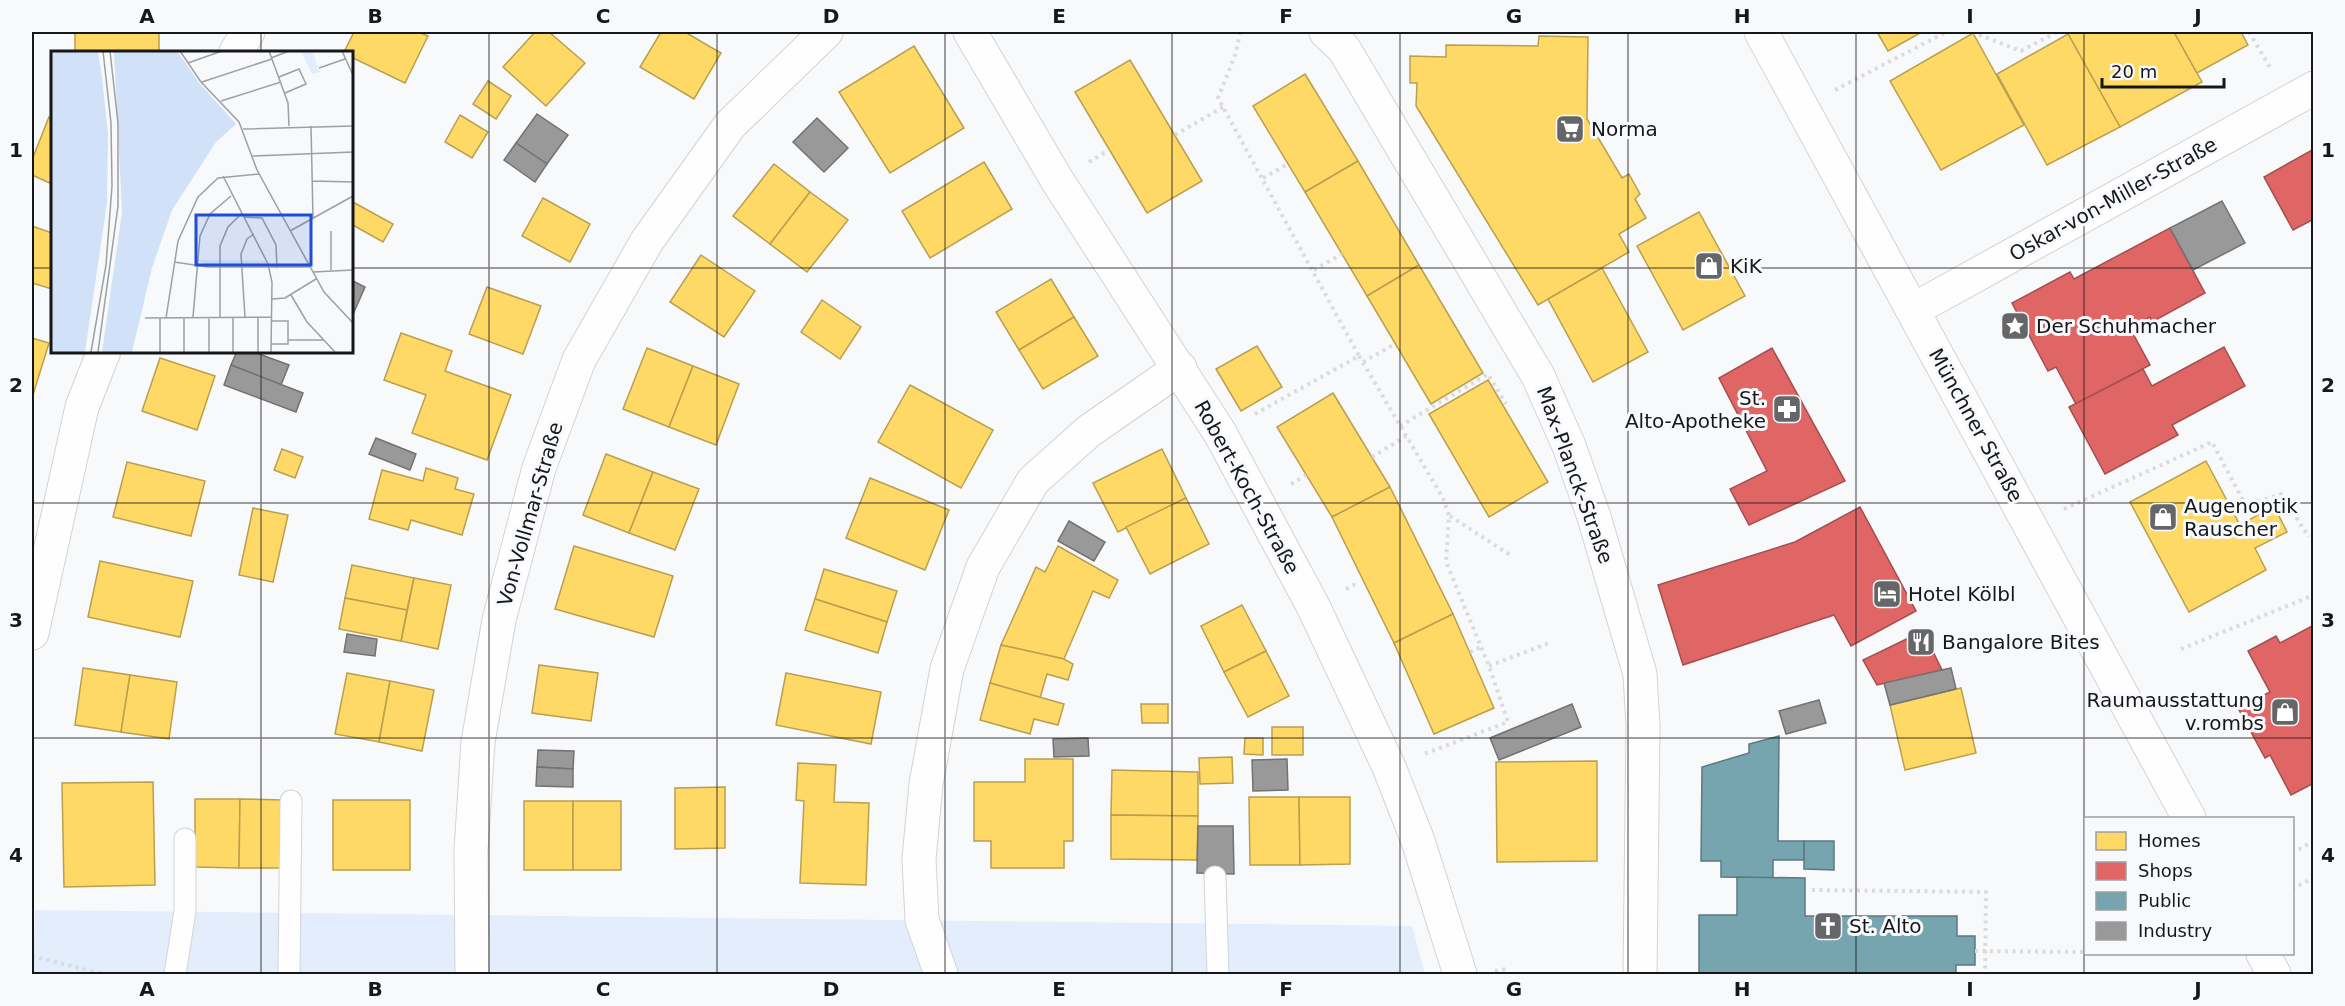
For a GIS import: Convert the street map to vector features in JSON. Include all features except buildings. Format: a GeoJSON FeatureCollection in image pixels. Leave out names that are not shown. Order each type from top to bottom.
{"type":"FeatureCollection","features":[{"type":"Feature","properties":{"kind":"street"},"geometry":{"type":"LineString","coordinates":[[237,51],[248,32]]}},
{"type":"Feature","properties":{"kind":"street","name":"Von-Vollmar-Straße"},"geometry":{"type":"LineString","coordinates":[[472,975],[471,850],[478,742],[497,631],[539,468],[579,360],[647,241],[730,125],[826,32]]}},
{"type":"Feature","properties":{"kind":"street","name":"Max-Planck-Straße"},"geometry":{"type":"LineString","coordinates":[[1326,32],[1344,49],[1538,376],[1569,446],[1594,517],[1640,674],[1643,727],[1640,975]]}},
{"type":"Feature","properties":{"kind":"street","name":"Münchner Straße"},"geometry":{"type":"LineString","coordinates":[[1761,32],[2188,817]]}},
{"type":"Feature","properties":{"kind":"street","name":"Robert-Koch-Straße"},"geometry":{"type":"LineString","coordinates":[[976,33],[1057,180],[1220,433],[1313,606],[1389,768],[1418,841],[1460,975]]}},
{"type":"Feature","properties":{"kind":"street","name":"Oskar-von-Miller-Straße"},"geometry":{"type":"LineString","coordinates":[[1913,310],[2313,88]]}},
{"type":"Feature","properties":{"kind":"street"},"geometry":{"type":"LineString","coordinates":[[32,633],[82,407],[104,352]]}},
{"type":"Feature","properties":{"kind":"street"},"geometry":{"type":"LineString","coordinates":[[941,975],[922,920],[919,859],[926,784],[947,669],[983,567],[1033,481],[1089,431],[1180,368]]}},
{"type":"Feature","properties":{"kind":"street"},"geometry":{"type":"LineString","coordinates":[[2264,955],[2274,975]]}},
{"type":"Feature","properties":{"kind":"lane"},"geometry":{"type":"LineString","coordinates":[[289,975],[291,801]]}},
{"type":"Feature","properties":{"kind":"lane"},"geometry":{"type":"LineString","coordinates":[[175,975],[185,911],[185,839]]}},
{"type":"Feature","properties":{"kind":"lane"},"geometry":{"type":"LineString","coordinates":[[1215,877],[1218,975]]}},
{"type":"Feature","properties":{"kind":"path"},"geometry":{"type":"LineString","coordinates":[[1240,32],[1236,53],[1218,98],[1359,356],[1443,498],[1449,516],[1446,562],[1489,666],[1508,722],[1389,768]]}},
{"type":"Feature","properties":{"kind":"path"},"geometry":{"type":"LineString","coordinates":[[1802,107],[1946,32]]}},
{"type":"Feature","properties":{"kind":"path"},"geometry":{"type":"LineString","coordinates":[[1972,32],[2021,51],[2057,32]]}},
{"type":"Feature","properties":{"kind":"path"},"geometry":{"type":"LineString","coordinates":[[1175,135],[1223,107]]}},
{"type":"Feature","properties":{"kind":"path"},"geometry":{"type":"LineString","coordinates":[[1263,178],[1288,164]]}},
{"type":"Feature","properties":{"kind":"path"},"geometry":{"type":"LineString","coordinates":[[1314,270],[1342,254]]}},
{"type":"Feature","properties":{"kind":"path"},"geometry":{"type":"LineString","coordinates":[[1364,362],[1395,344]]}},
{"type":"Feature","properties":{"kind":"path"},"geometry":{"type":"LineString","coordinates":[[1220,433],[1359,356]]}},
{"type":"Feature","properties":{"kind":"path"},"geometry":{"type":"LineString","coordinates":[[1400,426],[1488,374],[1507,405]]}},
{"type":"Feature","properties":{"kind":"path"},"geometry":{"type":"LineString","coordinates":[[1372,457],[1406,436]]}},
{"type":"Feature","properties":{"kind":"path"},"geometry":{"type":"LineString","coordinates":[[2031,525],[2212,442],[2246,506],[2282,494],[2309,537]]}},
{"type":"Feature","properties":{"kind":"path"},"geometry":{"type":"LineString","coordinates":[[1449,516],[1510,555]]}},
{"type":"Feature","properties":{"kind":"path"},"geometry":{"type":"LineString","coordinates":[[2181,650],[2313,595]]}},
{"type":"Feature","properties":{"kind":"path"},"geometry":{"type":"LineString","coordinates":[[1489,666],[1549,643]]}},
{"type":"Feature","properties":{"kind":"path"},"geometry":{"type":"LineString","coordinates":[[1470,652],[1481,647]]}},
{"type":"Feature","properties":{"kind":"path"},"geometry":{"type":"LineString","coordinates":[[2294,852],[2313,841]]}},
{"type":"Feature","properties":{"kind":"path"},"geometry":{"type":"LineString","coordinates":[[2294,888],[2311,879]]}},
{"type":"Feature","properties":{"kind":"path"},"geometry":{"type":"LineString","coordinates":[[1812,890],[1986,892],[1985,975]]}},
{"type":"Feature","properties":{"kind":"path"},"geometry":{"type":"LineString","coordinates":[[1975,951],[2084,952]]}},
{"type":"Feature","properties":{"kind":"path"},"geometry":{"type":"LineString","coordinates":[[32,956],[102,975]]}},
{"type":"Feature","properties":{"kind":"shaded area"},"geometry":{"type":"Polygon","coordinates":[[[35,910],[1412,926],[1425,974],[33,974],[35,910]]]}},
{"type":"Feature","properties":{"kind":"place","name":"Norma"},"geometry":{"type":"Point","coordinates":[1570,129]}},
{"type":"Feature","properties":{"kind":"place","name":"KiK"},"geometry":{"type":"Point","coordinates":[1709,266]}},
{"type":"Feature","properties":{"kind":"place","name":"Der Schuhmacher"},"geometry":{"type":"Point","coordinates":[2015,326]}},
{"type":"Feature","properties":{"kind":"place","name":"St. Alto-Apotheke"},"geometry":{"type":"Point","coordinates":[1787,409]}},
{"type":"Feature","properties":{"kind":"place","name":"Augenoptik Rauscher"},"geometry":{"type":"Point","coordinates":[2163,517]}},
{"type":"Feature","properties":{"kind":"place","name":"Hotel Kölbl"},"geometry":{"type":"Point","coordinates":[1887,594]}},
{"type":"Feature","properties":{"kind":"place","name":"Bangalore Bites"},"geometry":{"type":"Point","coordinates":[1921,642]}},
{"type":"Feature","properties":{"kind":"place","name":"Raumausstattung v.rombs"},"geometry":{"type":"Point","coordinates":[2285,712]}},
{"type":"Feature","properties":{"kind":"place","name":"St. Alto"},"geometry":{"type":"Point","coordinates":[1828,926]}}]}
